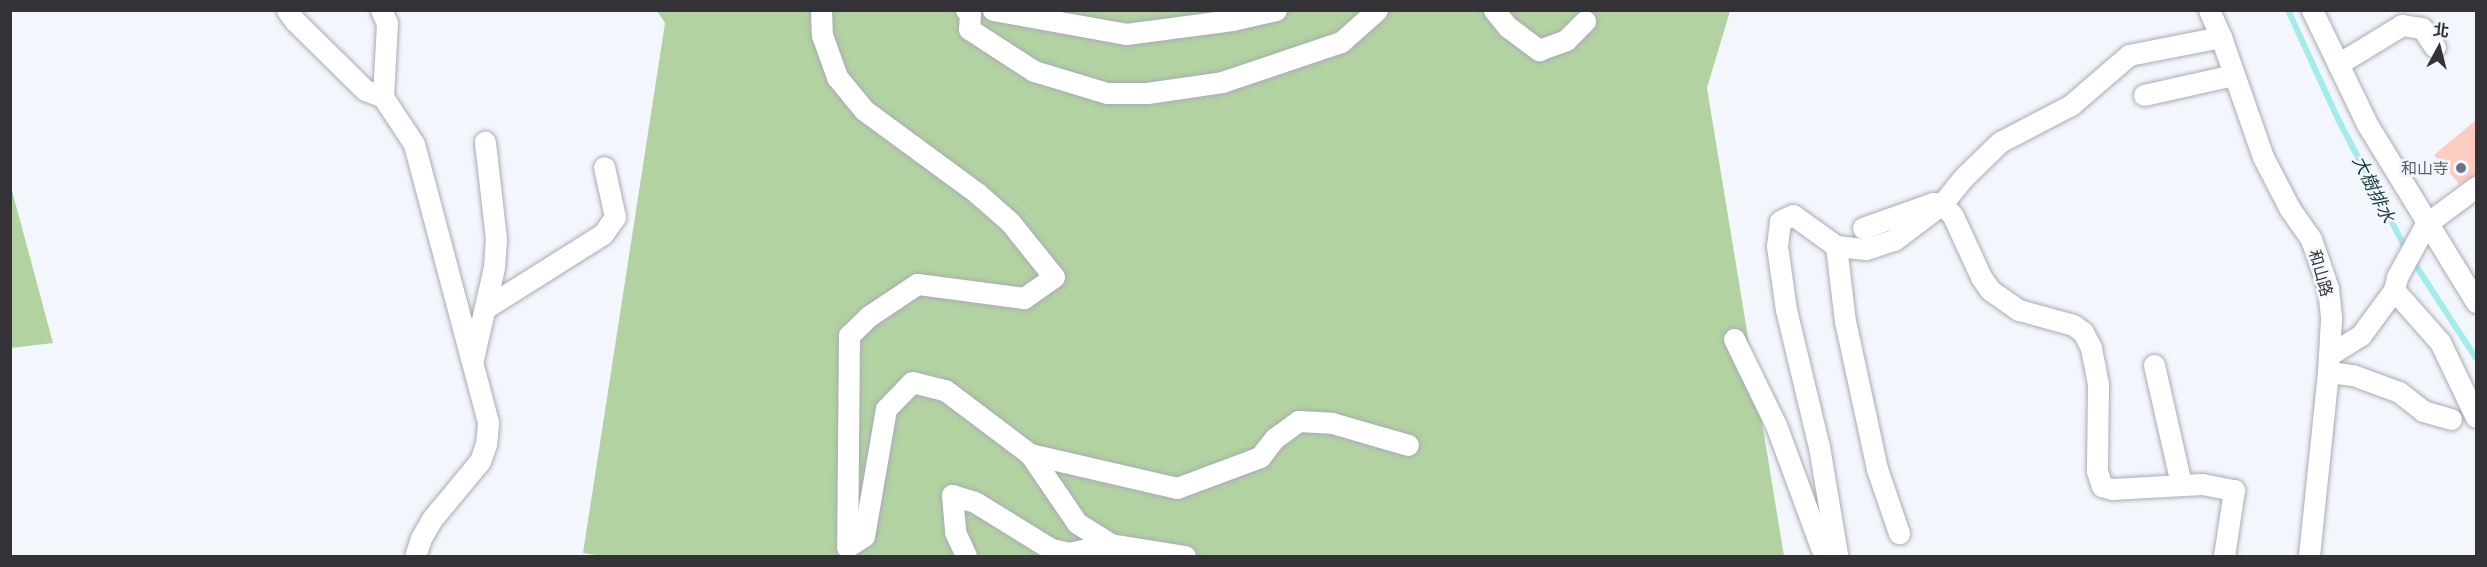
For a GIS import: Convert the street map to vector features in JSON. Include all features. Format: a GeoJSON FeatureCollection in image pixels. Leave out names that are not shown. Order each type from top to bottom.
{"type":"FeatureCollection","features":[{"type":"Feature","properties":{"kind":"street"},"geometry":{"type":"LineString","coordinates":[[287,10],[295,21],[365,90],[383,98],[414,144],[488,423],[486,444],[480,461],[432,519],[421,538],[415,556]]}},
{"type":"Feature","properties":{"kind":"street"},"geometry":{"type":"LineString","coordinates":[[381,10],[387,24],[383,98]]}},
{"type":"Feature","properties":{"kind":"street"},"geometry":{"type":"LineString","coordinates":[[821,10],[822,35],[837,77],[864,110],[977,193],[1010,222],[1054,277],[1024,298],[917,284],[869,316],[849,334],[845,552]]}},
{"type":"Feature","properties":{"kind":"street"},"geometry":{"type":"LineString","coordinates":[[993,10],[1126,34],[1232,20],[1276,10]]}},
{"type":"Feature","properties":{"kind":"street"},"geometry":{"type":"LineString","coordinates":[[969,11],[969,29],[1034,71],[1107,93],[1147,93],[1222,82],[1341,42],[1377,10]]}},
{"type":"Feature","properties":{"kind":"street"},"geometry":{"type":"LineString","coordinates":[[1494,10],[1508,27],[1539,50],[1566,40],[1585,21]]}},
{"type":"Feature","properties":{"kind":"street","name":"和山路"},"geometry":{"type":"LineString","coordinates":[[2209,10],[2221,37],[2263,157],[2290,209],[2311,239],[2328,288],[2331,319],[2328,364],[2309,556]]}},
{"type":"Feature","properties":{"kind":"street"},"geometry":{"type":"LineString","coordinates":[[2312,10],[2367,124],[2426,224],[2476,302]]}},
{"type":"Feature","properties":{"kind":"street"},"geometry":{"type":"LineString","coordinates":[[2338,64],[2402,25],[2422,28],[2435,47]]}},
{"type":"Feature","properties":{"kind":"street"},"geometry":{"type":"LineString","coordinates":[[1734,339],[1776,425],[1821,547],[1837,554],[1819,447],[1786,310],[1777,246],[1780,221],[1792,215],[1836,246],[1866,249],[1894,240],[1942,204],[1963,178],[2000,142],[2070,105],[2129,55],[2221,37]]}},
{"type":"Feature","properties":{"kind":"street"},"geometry":{"type":"LineString","coordinates":[[2144,95],[2233,75]]}},
{"type":"Feature","properties":{"kind":"street"},"geometry":{"type":"LineString","coordinates":[[473,360],[495,267],[496,239],[485,142]]}},
{"type":"Feature","properties":{"kind":"street"},"geometry":{"type":"LineString","coordinates":[[487,307],[603,234],[615,217],[604,167]]}},
{"type":"Feature","properties":{"kind":"street"},"geometry":{"type":"LineString","coordinates":[[2451,419],[2423,411],[2399,392],[2328,364],[2361,335],[2396,283],[2414,243],[2426,224],[2476,187]]}},
{"type":"Feature","properties":{"kind":"street"},"geometry":{"type":"LineString","coordinates":[[1863,228],[1932,202],[1942,204],[1953,216],[1981,277],[1990,290],[2019,310],[2073,325],[2083,332],[2091,348],[2098,385],[2097,471],[2102,486],[2112,489],[2181,484],[2216,485],[2234,490],[2224,556]]}},
{"type":"Feature","properties":{"kind":"street"},"geometry":{"type":"LineString","coordinates":[[1836,246],[1845,321],[1876,469],[1899,533]]}},
{"type":"Feature","properties":{"kind":"street"},"geometry":{"type":"LineString","coordinates":[[2396,283],[2440,342],[2476,417]]}},
{"type":"Feature","properties":{"kind":"street"},"geometry":{"type":"LineString","coordinates":[[2154,365],[2181,484]]}},
{"type":"Feature","properties":{"kind":"street"},"geometry":{"type":"LineString","coordinates":[[845,552],[864,536],[886,409],[912,382],[945,390],[1030,454],[1077,524],[1110,544]]}},
{"type":"Feature","properties":{"kind":"street"},"geometry":{"type":"LineString","coordinates":[[1030,454],[1177,488],[1260,457],[1275,438],[1298,421],[1332,423],[1408,445]]}},
{"type":"Feature","properties":{"kind":"street"},"geometry":{"type":"LineString","coordinates":[[966,556],[955,531],[952,495],[975,502],[1051,549],[1069,553],[1110,544],[1185,556]]}},
{"type":"Feature","properties":{"kind":"green space"},"geometry":{"type":"Polygon","coordinates":[[[657,11],[1730,11],[1707,88],[1784,556],[602,556],[583,553],[665,23],[657,11]]]}},
{"type":"Feature","properties":{"kind":"green space"},"geometry":{"type":"Polygon","coordinates":[[[11,187],[53,343],[11,348],[11,187]]]}},
{"type":"Feature","properties":{"kind":"building","name":"和山寺"},"geometry":{"type":"Polygon","coordinates":[[[2476,120],[2476,175],[2459,184],[2434,155],[2476,120]]]}},
{"type":"Feature","properties":{"kind":"waterway","name":"大樹排水"},"geometry":{"type":"LineString","coordinates":[[2288,10],[2338,119],[2406,249]]}},
{"type":"Feature","properties":{"kind":"waterway","name":"大樹排水"},"geometry":{"type":"LineString","coordinates":[[2411,258],[2476,358]]}},
{"type":"Feature","properties":{"kind":"place","name":"和山寺"},"geometry":{"type":"Point","coordinates":[2461,168]}}]}
